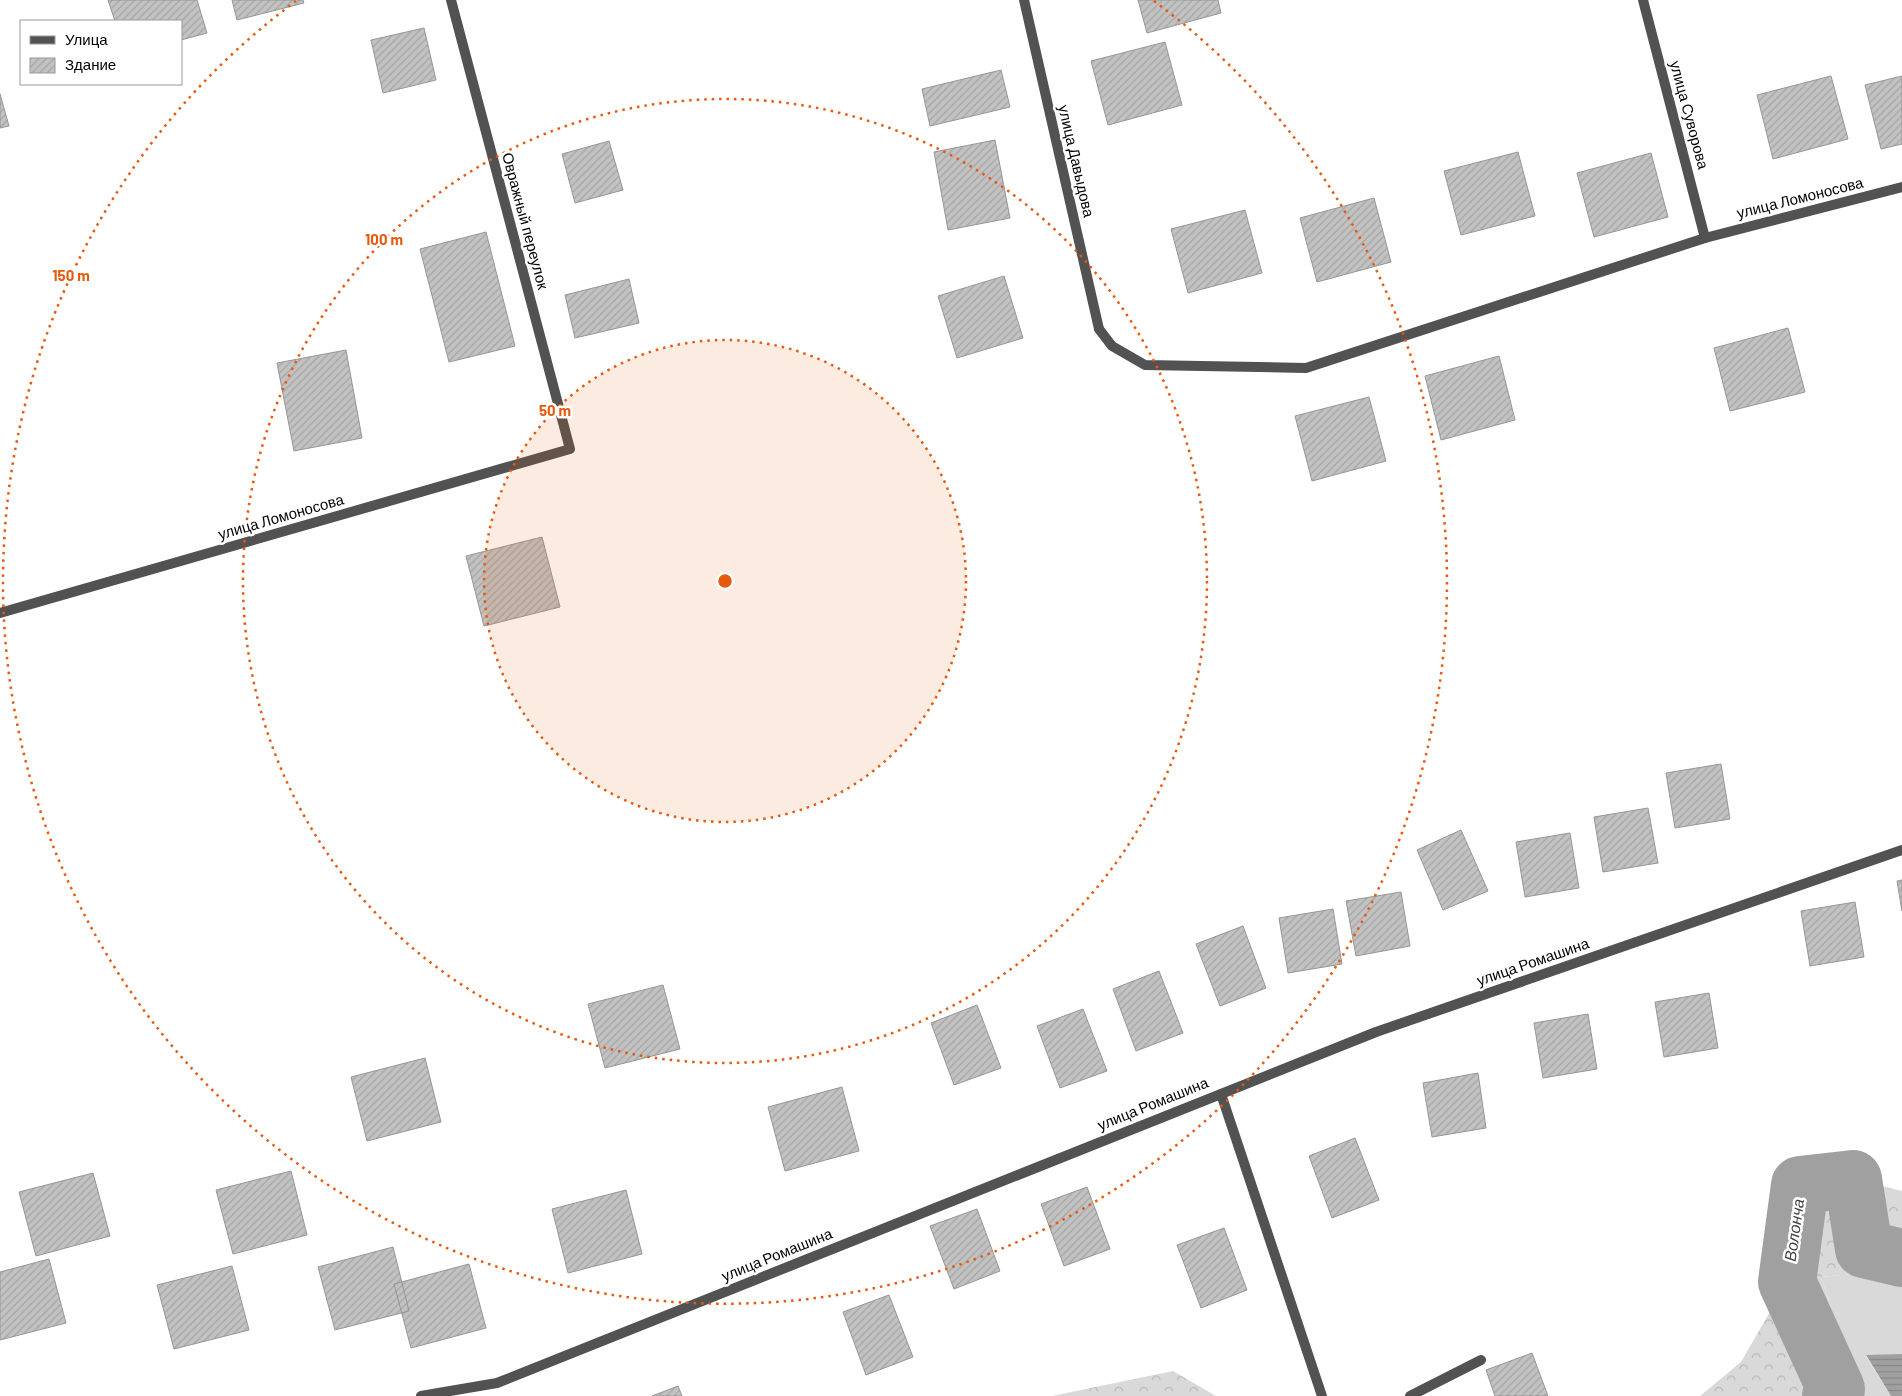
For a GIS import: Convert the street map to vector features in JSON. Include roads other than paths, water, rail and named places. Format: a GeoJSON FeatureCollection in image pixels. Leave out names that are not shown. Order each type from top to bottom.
{"type":"FeatureCollection","features":[{"type":"Feature","properties":{"kind":"street","name":"Овражный переулок"},"geometry":{"type":"LineString","coordinates":[[451,0],[570,449]]}},
{"type":"Feature","properties":{"kind":"street","name":"улица Давыдова"},"geometry":{"type":"LineString","coordinates":[[1024,0],[1099,329]]}},
{"type":"Feature","properties":{"kind":"street","name":"улица Суворова"},"geometry":{"type":"LineString","coordinates":[[1644,0],[1705,238]]}},
{"type":"Feature","properties":{"kind":"street","name":"улица Ломоносова"},"geometry":{"type":"LineString","coordinates":[[1099,329],[1112,346],[1145,365],[1306,368],[1705,238],[1902,187]]}},
{"type":"Feature","properties":{"kind":"street","name":"улица Ломоносова"},"geometry":{"type":"LineString","coordinates":[[0,613],[570,449]]}},
{"type":"Feature","properties":{"kind":"street","name":"улица Ромашина"},"geometry":{"type":"LineString","coordinates":[[421,1396],[497,1383],[1376,1032],[1902,850]]}},
{"type":"Feature","properties":{"kind":"street"},"geometry":{"type":"LineString","coordinates":[[1221,1094],[1322,1396]]}},
{"type":"Feature","properties":{"kind":"street"},"geometry":{"type":"LineString","coordinates":[[1410,1396],[1481,1360]]}},
{"type":"Feature","properties":{"kind":"waterway","name":"Волонча"},"geometry":{"type":"LineString","coordinates":[[1831,1396],[1836,1389],[1787,1282],[1800,1185],[1853,1179],[1864,1249],[1902,1258]]}}]}
